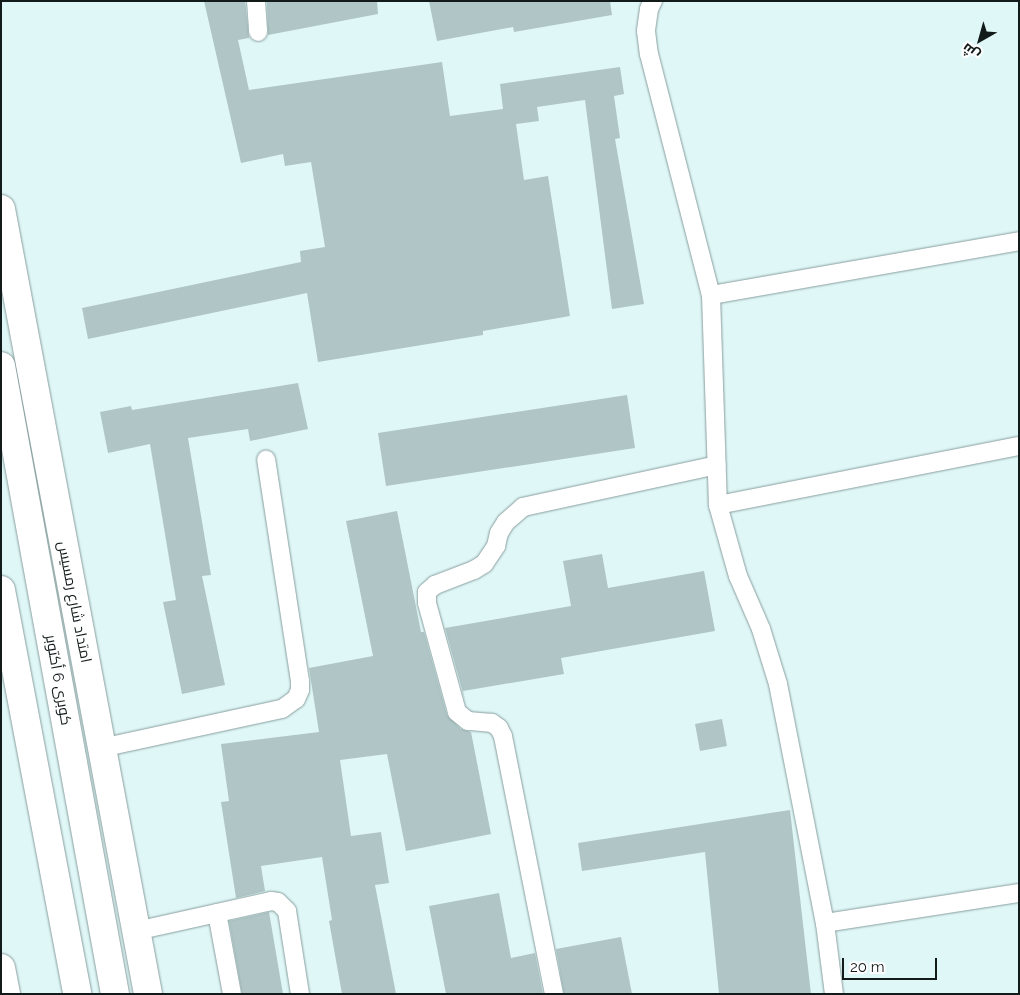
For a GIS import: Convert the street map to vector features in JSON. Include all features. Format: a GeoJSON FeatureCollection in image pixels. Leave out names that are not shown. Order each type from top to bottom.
{"type":"FeatureCollection","features":[{"type":"Feature","properties":{"kind":"main road","name":"امتداد شارع رمسيس"},"geometry":{"type":"LineString","coordinates":[[1,209],[148,994]]}},
{"type":"Feature","properties":{"kind":"main road","name":"كوبرى 6 أكتوبر"},"geometry":{"type":"LineString","coordinates":[[1,366],[115,994]]}},
{"type":"Feature","properties":{"kind":"main road"},"geometry":{"type":"LineString","coordinates":[[1,590],[77,994]]}},
{"type":"Feature","properties":{"kind":"main road"},"geometry":{"type":"LineString","coordinates":[[1,968],[6,994]]}},
{"type":"Feature","properties":{"kind":"lane"},"geometry":{"type":"LineString","coordinates":[[256,1],[258,32]]}},
{"type":"Feature","properties":{"kind":"lane"},"geometry":{"type":"LineString","coordinates":[[653,1],[649,9],[646,31],[649,54],[711,295],[718,505],[738,576],[761,629],[778,684],[825,923],[834,994]]}},
{"type":"Feature","properties":{"kind":"lane"},"geometry":{"type":"LineString","coordinates":[[711,295],[1019,241]]}},
{"type":"Feature","properties":{"kind":"lane"},"geometry":{"type":"LineString","coordinates":[[718,505],[1019,446]]}},
{"type":"Feature","properties":{"kind":"lane"},"geometry":{"type":"LineString","coordinates":[[101,748],[282,709],[296,699],[300,690],[300,681],[266,460]]}},
{"type":"Feature","properties":{"kind":"lane"},"geometry":{"type":"LineString","coordinates":[[554,994],[503,736],[499,728],[492,723],[468,721],[457,712],[427,603],[427,592],[435,585],[474,570],[484,564],[506,522],[523,507],[717,466]]}},
{"type":"Feature","properties":{"kind":"lane"},"geometry":{"type":"LineString","coordinates":[[825,923],[1019,893]]}},
{"type":"Feature","properties":{"kind":"lane"},"geometry":{"type":"LineString","coordinates":[[136,930],[271,901],[283,906],[287,912],[300,994]]}},
{"type":"Feature","properties":{"kind":"lane"},"geometry":{"type":"LineString","coordinates":[[216,913],[232,994]]}},
{"type":"Feature","properties":{"kind":"building"},"geometry":{"type":"Polygon","coordinates":[[[204,1],[245,1],[249,38],[238,40],[249,90],[442,62],[450,116],[503,109],[500,84],[620,67],[624,94],[614,96],[620,138],[615,139],[644,304],[612,309],[585,100],[537,107],[539,121],[516,124],[524,180],[548,176],[570,316],[483,331],[483,335],[318,362],[307,293],[88,339],[82,308],[301,262],[300,251],[325,247],[311,162],[285,166],[283,154],[241,163],[204,1]]]}},
{"type":"Feature","properties":{"kind":"building"},"geometry":{"type":"Polygon","coordinates":[[[267,1],[377,1],[378,14],[268,35],[267,1]]]}},
{"type":"Feature","properties":{"kind":"building"},"geometry":{"type":"Polygon","coordinates":[[[429,1],[610,1],[612,15],[514,32],[513,27],[437,41],[429,1]]]}},
{"type":"Feature","properties":{"kind":"building"},"geometry":{"type":"Polygon","coordinates":[[[298,383],[308,429],[250,441],[248,429],[188,438],[211,575],[202,576],[225,685],[182,694],[163,602],[176,600],[150,444],[108,453],[100,412],[131,406],[132,410],[298,383]]]}},
{"type":"Feature","properties":{"kind":"building"},"geometry":{"type":"Polygon","coordinates":[[[627,395],[635,448],[386,486],[378,433],[627,395]]]}},
{"type":"Feature","properties":{"kind":"building"},"geometry":{"type":"Polygon","coordinates":[[[397,511],[421,632],[424,632],[447,715],[461,729],[471,732],[491,834],[406,851],[387,754],[340,760],[351,836],[381,832],[389,883],[375,885],[396,994],[342,994],[329,921],[332,920],[322,857],[261,866],[265,891],[236,898],[221,802],[229,801],[221,744],[319,732],[309,668],[373,656],[346,521],[397,511]]]}},
{"type":"Feature","properties":{"kind":"building"},"geometry":{"type":"Polygon","coordinates":[[[602,554],[608,588],[704,571],[715,631],[561,658],[564,674],[463,691],[465,700],[445,628],[571,606],[563,561],[602,554]]]}},
{"type":"Feature","properties":{"kind":"building"},"geometry":{"type":"Polygon","coordinates":[[[722,719],[727,746],[700,751],[695,724],[722,719]]]}},
{"type":"Feature","properties":{"kind":"building"},"geometry":{"type":"Polygon","coordinates":[[[790,810],[811,994],[719,994],[705,852],[582,871],[578,843],[790,810]]]}},
{"type":"Feature","properties":{"kind":"building"},"geometry":{"type":"Polygon","coordinates":[[[499,893],[511,958],[535,953],[543,994],[446,994],[429,906],[499,893]]]}},
{"type":"Feature","properties":{"kind":"building"},"geometry":{"type":"Polygon","coordinates":[[[269,912],[283,994],[242,994],[229,921],[269,912]]]}},
{"type":"Feature","properties":{"kind":"building"},"geometry":{"type":"Polygon","coordinates":[[[621,937],[632,994],[564,994],[556,949],[621,937]]]}}]}
